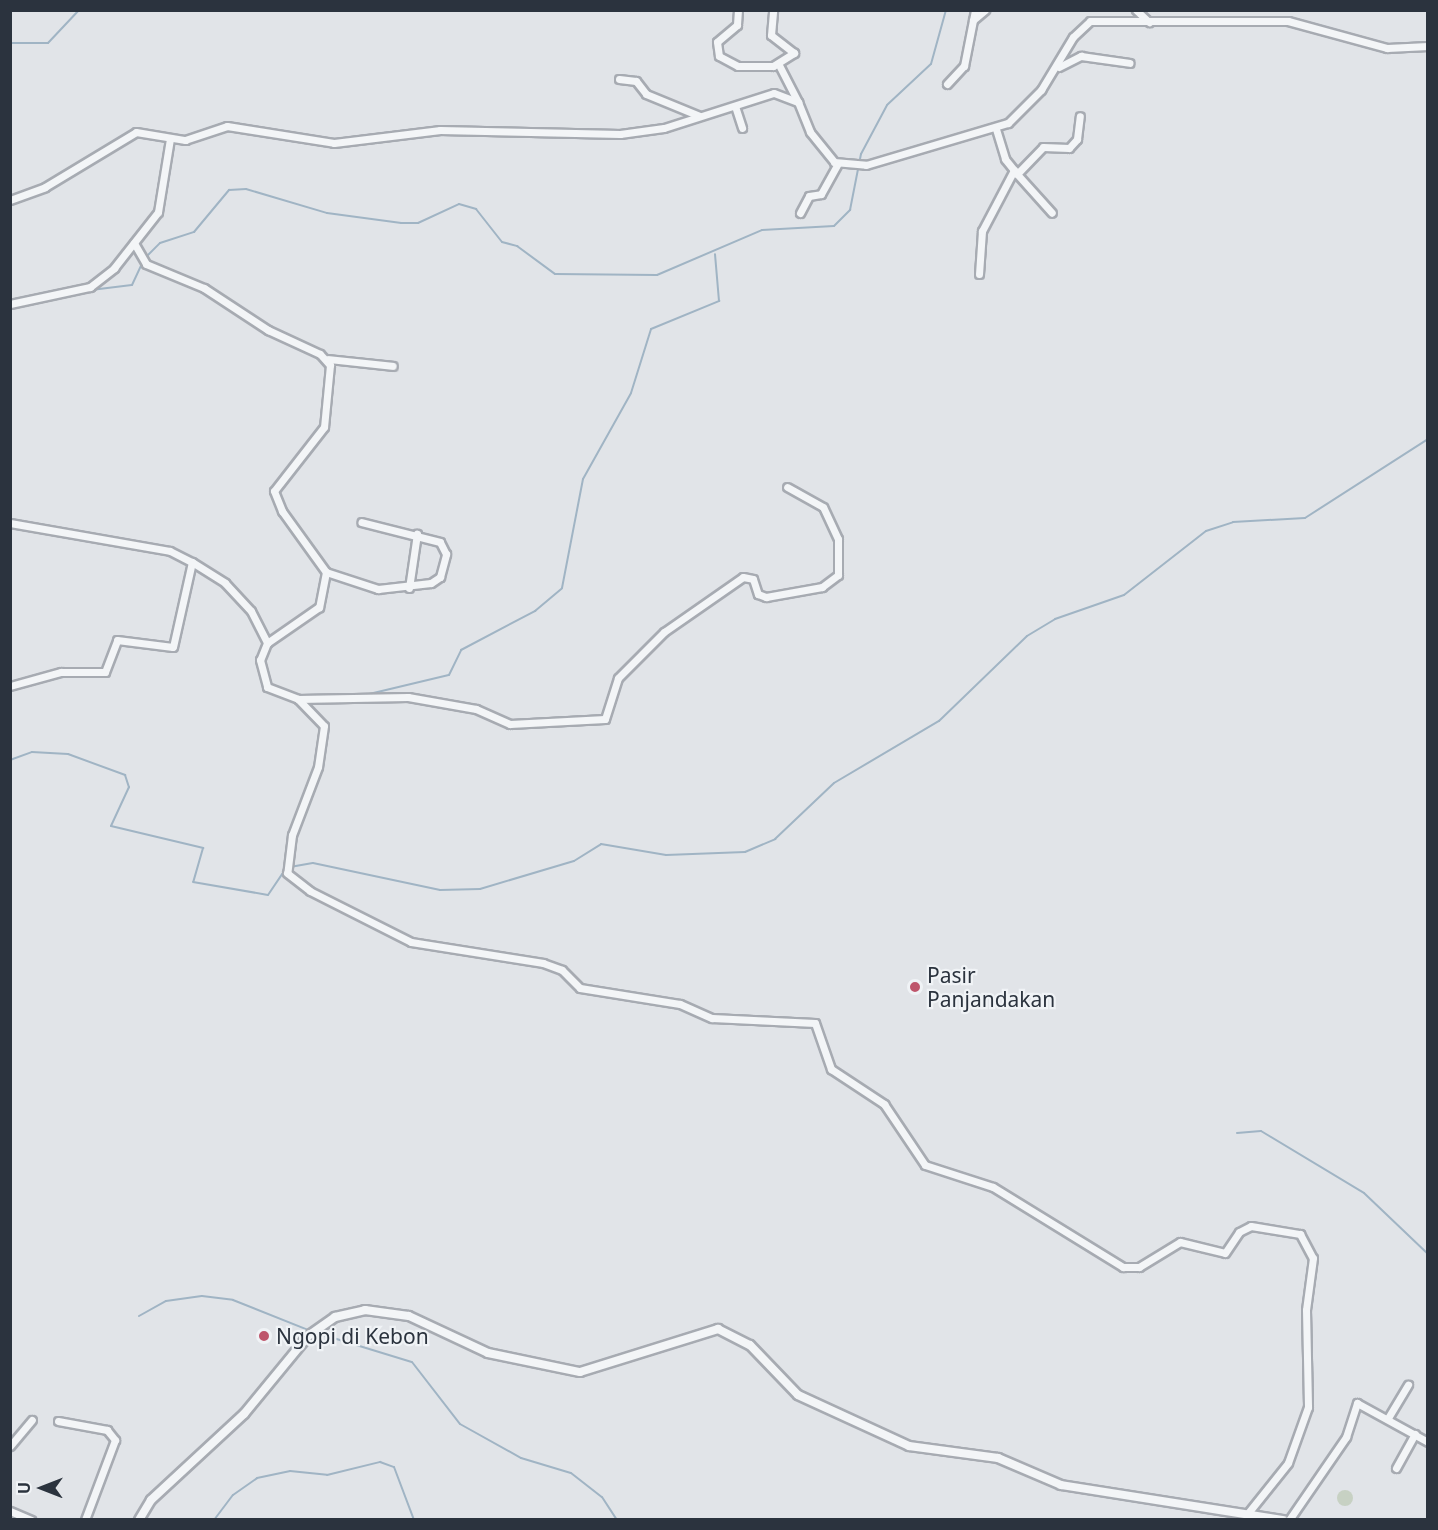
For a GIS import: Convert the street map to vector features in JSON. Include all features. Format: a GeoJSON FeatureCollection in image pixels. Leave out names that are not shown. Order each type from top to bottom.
{"type":"FeatureCollection","features":[{"type":"Feature","properties":{"kind":"street"},"geometry":{"type":"LineString","coordinates":[[738,10],[737,26],[717,42],[722,60],[738,66],[779,65],[794,53],[771,34],[773,10]]}},
{"type":"Feature","properties":{"kind":"street"},"geometry":{"type":"LineString","coordinates":[[947,84],[961,73],[975,10]]}},
{"type":"Feature","properties":{"kind":"street"},"geometry":{"type":"LineString","coordinates":[[973,20],[985,10]]}},
{"type":"Feature","properties":{"kind":"street"},"geometry":{"type":"LineString","coordinates":[[1136,10],[1149,22]]}},
{"type":"Feature","properties":{"kind":"street"},"geometry":{"type":"LineString","coordinates":[[779,65],[810,132],[838,163],[851,166],[866,165],[926,145],[944,144],[996,129],[1027,108],[1057,68],[1072,36],[1090,21],[1288,21],[1395,50],[1428,46]]}},
{"type":"Feature","properties":{"kind":"street"},"geometry":{"type":"LineString","coordinates":[[1057,68],[1081,56],[1130,63]]}},
{"type":"Feature","properties":{"kind":"street"},"geometry":{"type":"LineString","coordinates":[[619,79],[636,81],[646,94],[700,116]]}},
{"type":"Feature","properties":{"kind":"street"},"geometry":{"type":"LineString","coordinates":[[10,200],[45,187],[136,132],[170,139],[227,126],[334,143],[440,130],[620,134],[700,116],[769,94],[798,102]]}},
{"type":"Feature","properties":{"kind":"street"},"geometry":{"type":"LineString","coordinates":[[735,106],[742,128]]}},
{"type":"Feature","properties":{"kind":"street"},"geometry":{"type":"LineString","coordinates":[[979,274],[981,231],[1015,172],[1042,147],[1069,148],[1077,139],[1080,116]]}},
{"type":"Feature","properties":{"kind":"street"},"geometry":{"type":"LineString","coordinates":[[996,129],[1015,172],[1052,213]]}},
{"type":"Feature","properties":{"kind":"street"},"geometry":{"type":"LineString","coordinates":[[10,304],[90,287],[134,243],[158,212],[170,139]]}},
{"type":"Feature","properties":{"kind":"street"},"geometry":{"type":"LineString","coordinates":[[800,213],[808,196],[821,194],[838,163]]}},
{"type":"Feature","properties":{"kind":"street"},"geometry":{"type":"LineString","coordinates":[[134,243],[146,264],[204,288],[268,330],[328,359],[393,366]]}},
{"type":"Feature","properties":{"kind":"street"},"geometry":{"type":"LineString","coordinates":[[328,359],[331,388],[324,427],[274,491],[282,511],[326,572],[374,589],[409,588],[436,581],[446,554],[440,542],[417,534],[361,522]]}},
{"type":"Feature","properties":{"kind":"street"},"geometry":{"type":"LineString","coordinates":[[298,699],[408,697],[476,709],[510,724],[605,719],[618,678],[664,632],[743,577],[753,579],[758,594],[766,597],[822,587],[838,575],[838,539],[823,507],[787,487]]}},
{"type":"Feature","properties":{"kind":"street"},"geometry":{"type":"LineString","coordinates":[[10,523],[170,551],[225,583],[251,610],[267,643]]}},
{"type":"Feature","properties":{"kind":"street"},"geometry":{"type":"LineString","coordinates":[[409,588],[417,534]]}},
{"type":"Feature","properties":{"kind":"street"},"geometry":{"type":"LineString","coordinates":[[10,686],[54,673],[105,672],[117,640],[173,647],[192,562]]}},
{"type":"Feature","properties":{"kind":"street"},"geometry":{"type":"LineString","coordinates":[[326,572],[323,596],[311,617],[267,643],[260,660],[263,681],[298,699],[321,719],[325,736],[308,803],[292,835],[287,873],[384,932],[411,942],[543,963],[562,970],[580,988],[680,1004],[712,1018],[815,1023],[831,1069],[884,1104],[925,1165],[993,1187],[1123,1267],[1139,1267],[1180,1242],[1226,1253],[1239,1232],[1251,1226],[1300,1234],[1313,1258],[1306,1310],[1308,1407],[1288,1463],[1248,1513]]}},
{"type":"Feature","properties":{"kind":"street"},"geometry":{"type":"LineString","coordinates":[[139,1520],[151,1500],[244,1414],[308,1336],[335,1317],[365,1310],[409,1316],[488,1353],[580,1372],[694,1332],[723,1330],[750,1345],[798,1395],[909,1446],[998,1458],[1061,1485],[1283,1520]]}},
{"type":"Feature","properties":{"kind":"street"},"geometry":{"type":"LineString","coordinates":[[1388,1418],[1408,1385]]}},
{"type":"Feature","properties":{"kind":"street"},"geometry":{"type":"LineString","coordinates":[[1289,1520],[1346,1437],[1357,1403],[1428,1442]]}},
{"type":"Feature","properties":{"kind":"street"},"geometry":{"type":"LineString","coordinates":[[10,1446],[32,1420]]}},
{"type":"Feature","properties":{"kind":"street"},"geometry":{"type":"LineString","coordinates":[[58,1421],[107,1430],[115,1440],[85,1520]]}},
{"type":"Feature","properties":{"kind":"street"},"geometry":{"type":"LineString","coordinates":[[1396,1468],[1415,1434]]}},
{"type":"Feature","properties":{"kind":"street"},"geometry":{"type":"LineString","coordinates":[[10,1511],[31,1520]]}},
{"type":"Feature","properties":{"kind":"green space"},"geometry":{"type":"Polygon","coordinates":[[[1345,1490],[1353,1498],[1345,1506],[1337,1498],[1345,1490]]]}},
{"type":"Feature","properties":{"kind":"waterway"},"geometry":{"type":"LineString","coordinates":[[10,43],[48,43],[79,10]]}},
{"type":"Feature","properties":{"kind":"waterway"},"geometry":{"type":"LineString","coordinates":[[145,258],[160,243],[194,232],[229,190],[246,189],[327,213],[401,223],[418,223],[459,204],[476,209],[502,242],[517,246],[555,274],[657,275],[762,230],[834,226],[850,210],[861,154],[887,105],[931,64],[946,10]]}},
{"type":"Feature","properties":{"kind":"waterway"},"geometry":{"type":"LineString","coordinates":[[365,695],[449,675],[461,650],[535,611],[562,588],[583,479],[631,393],[651,329],[719,301],[715,254]]}},
{"type":"Feature","properties":{"kind":"waterway"},"geometry":{"type":"LineString","coordinates":[[91,290],[132,285],[142,264]]}},
{"type":"Feature","properties":{"kind":"waterway"},"geometry":{"type":"LineString","coordinates":[[10,309],[45,299]]}},
{"type":"Feature","properties":{"kind":"waterway"},"geometry":{"type":"LineString","coordinates":[[290,867],[313,863],[440,890],[480,889],[574,861],[601,844],[666,855],[745,852],[775,839],[834,783],[939,721],[1027,636],[1055,619],[1124,595],[1206,531],[1233,522],[1305,518],[1428,439]]}},
{"type":"Feature","properties":{"kind":"waterway"},"geometry":{"type":"LineString","coordinates":[[10,760],[32,752],[68,754],[125,775],[129,787],[111,826],[203,848],[193,882],[268,895],[285,870]]}},
{"type":"Feature","properties":{"kind":"waterway"},"geometry":{"type":"LineString","coordinates":[[1237,1133],[1261,1131],[1364,1193],[1428,1254]]}},
{"type":"Feature","properties":{"kind":"waterway"},"geometry":{"type":"LineString","coordinates":[[139,1316],[166,1301],[202,1296],[233,1300],[311,1331]]}},
{"type":"Feature","properties":{"kind":"waterway"},"geometry":{"type":"LineString","coordinates":[[317,1333],[412,1362],[460,1424],[521,1458],[571,1473],[602,1497],[617,1520]]}},
{"type":"Feature","properties":{"kind":"waterway"},"geometry":{"type":"LineString","coordinates":[[214,1520],[233,1495],[257,1478],[290,1471],[327,1475],[380,1462],[394,1467],[414,1520]]}},
{"type":"Feature","properties":{"kind":"place","name":"Pasir Panjandakan"},"geometry":{"type":"Point","coordinates":[915,987]}},
{"type":"Feature","properties":{"kind":"place","name":"Ngopi di Kebon"},"geometry":{"type":"Point","coordinates":[264,1336]}}]}
